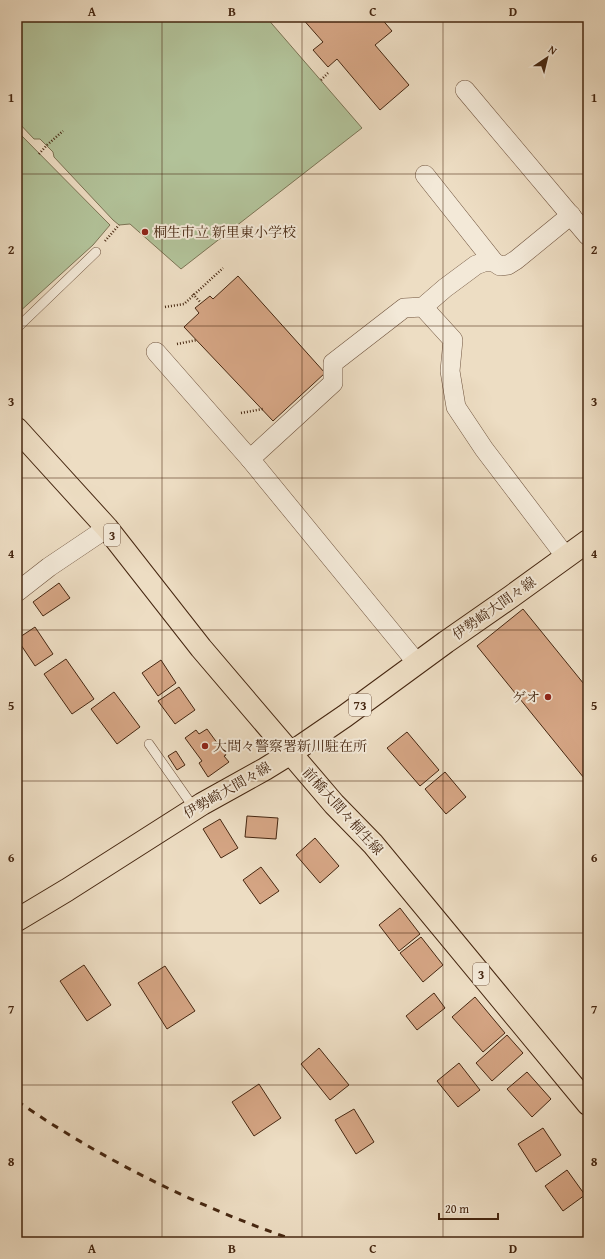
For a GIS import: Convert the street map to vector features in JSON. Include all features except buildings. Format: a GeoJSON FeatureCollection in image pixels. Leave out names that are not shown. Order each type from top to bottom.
{"type":"FeatureCollection","features":[{"type":"Feature","properties":{"kind":"main road","name":"前橋大間々桐生線"},"geometry":{"type":"LineString","coordinates":[[17,429],[107,528],[200,648],[334,804],[373,844],[588,1104]]}},
{"type":"Feature","properties":{"kind":"main road","name":"伊勢崎大間々線"},"geometry":{"type":"LineString","coordinates":[[17,920],[194,808],[291,753],[345,716],[588,541]]}},
{"type":"Feature","properties":{"kind":"street"},"geometry":{"type":"LineString","coordinates":[[465,90],[588,236]]}},
{"type":"Feature","properties":{"kind":"street"},"geometry":{"type":"LineString","coordinates":[[425,176],[494,262],[500,266],[508,265],[516,260],[571,215]]}},
{"type":"Feature","properties":{"kind":"street"},"geometry":{"type":"LineString","coordinates":[[250,459],[333,383],[333,363],[404,308],[423,307],[476,264],[494,262]]}},
{"type":"Feature","properties":{"kind":"street"},"geometry":{"type":"LineString","coordinates":[[423,307],[453,340],[450,371],[456,407],[484,449],[566,557]]}},
{"type":"Feature","properties":{"kind":"street"},"geometry":{"type":"LineString","coordinates":[[156,352],[250,459],[417,663]]}},
{"type":"Feature","properties":{"kind":"street"},"geometry":{"type":"LineString","coordinates":[[17,592],[49,566],[107,528]]}},
{"type":"Feature","properties":{"kind":"lane"},"geometry":{"type":"LineString","coordinates":[[17,328],[96,252]]}},
{"type":"Feature","properties":{"kind":"lane"},"geometry":{"type":"LineString","coordinates":[[150,744],[194,808]]}},
{"type":"Feature","properties":{"kind":"path"},"geometry":{"type":"LineString","coordinates":[[321,80],[328,73]]}},
{"type":"Feature","properties":{"kind":"path"},"geometry":{"type":"LineString","coordinates":[[39,154],[47,145],[63,132]]}},
{"type":"Feature","properties":{"kind":"path"},"geometry":{"type":"LineString","coordinates":[[96,252],[119,225]]}},
{"type":"Feature","properties":{"kind":"path"},"geometry":{"type":"LineString","coordinates":[[165,307],[184,304],[193,294],[223,268]]}},
{"type":"Feature","properties":{"kind":"path"},"geometry":{"type":"LineString","coordinates":[[193,294],[201,303]]}},
{"type":"Feature","properties":{"kind":"path"},"geometry":{"type":"LineString","coordinates":[[177,344],[197,340]]}},
{"type":"Feature","properties":{"kind":"path"},"geometry":{"type":"LineString","coordinates":[[241,413],[263,409]]}},
{"type":"Feature","properties":{"kind":"green space"},"geometry":{"type":"Polygon","coordinates":[[[17,17],[266,17],[362,128],[181,269],[130,224],[119,225],[113,220],[54,157],[53,152],[40,139],[34,139],[17,121],[17,17]]]}},
{"type":"Feature","properties":{"kind":"green space"},"geometry":{"type":"Polygon","coordinates":[[[17,131],[110,225],[93,245],[17,314],[17,131]]]}},
{"type":"Feature","properties":{"kind":"railway"},"geometry":{"type":"LineString","coordinates":[[17,1101],[84,1144],[154,1181],[226,1214],[300,1242]]}},
{"type":"Feature","properties":{"kind":"place","name":"桐生市立 新里東小学校"},"geometry":{"type":"Point","coordinates":[145,232]}},
{"type":"Feature","properties":{"kind":"place","name":"ゲオ"},"geometry":{"type":"Point","coordinates":[548,697]}},
{"type":"Feature","properties":{"kind":"place","name":"大間々警察署新川駐在所"},"geometry":{"type":"Point","coordinates":[205,746]}}]}
